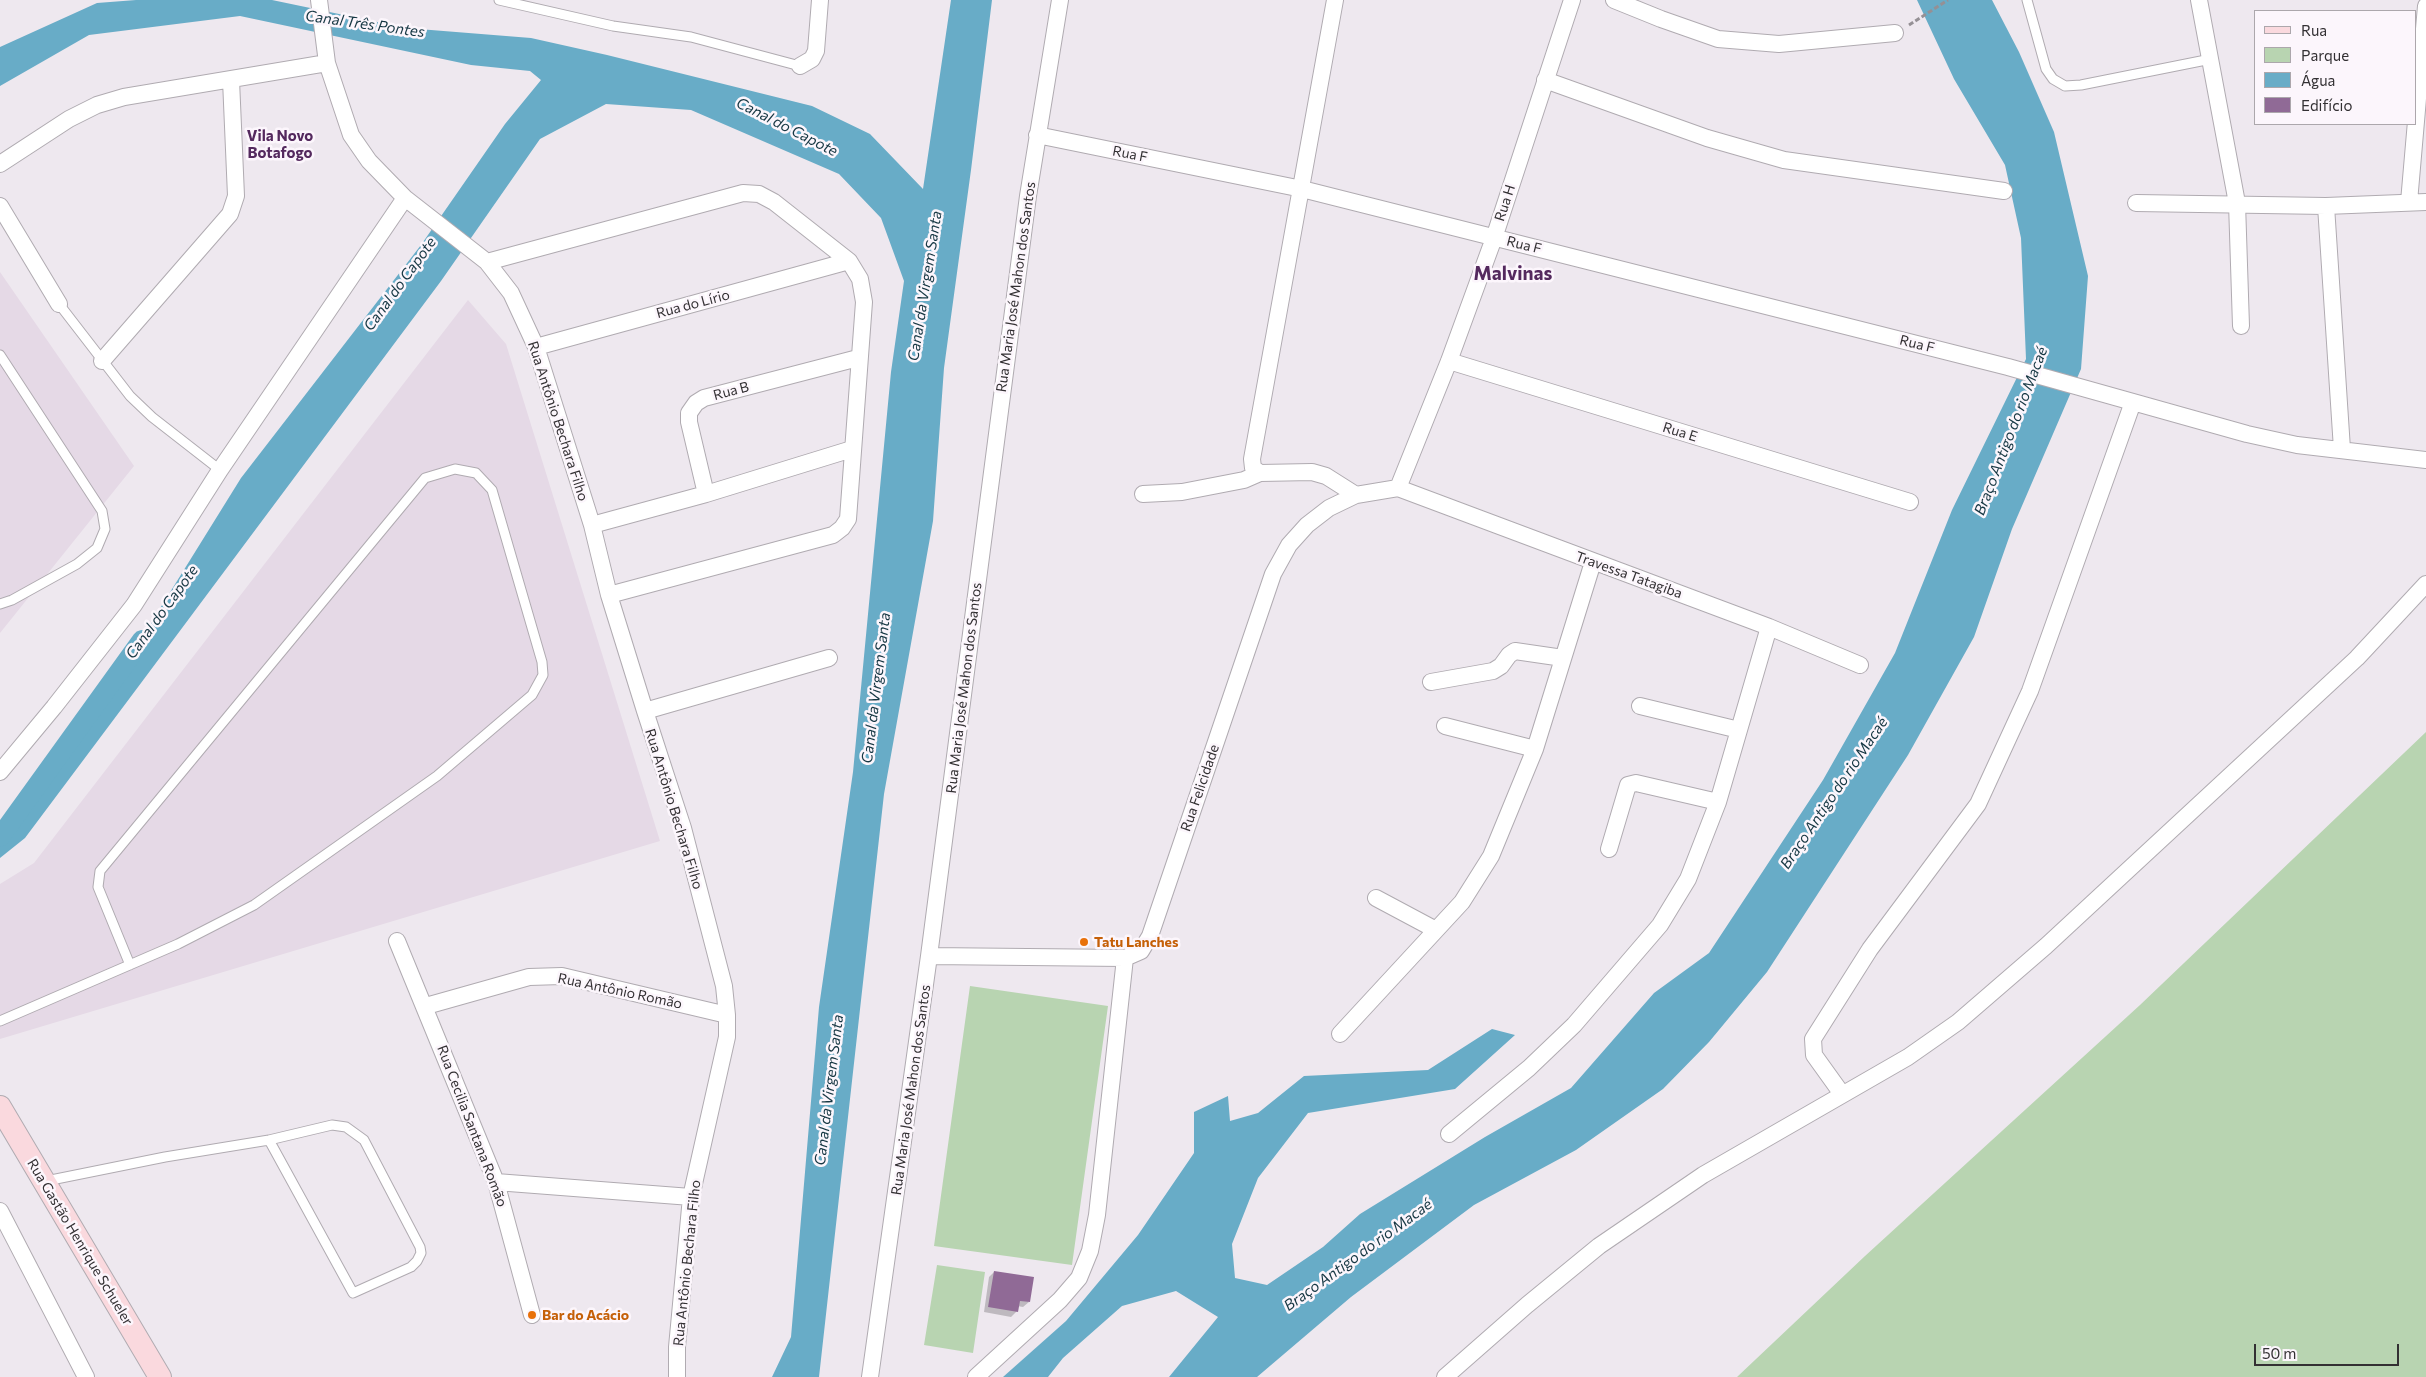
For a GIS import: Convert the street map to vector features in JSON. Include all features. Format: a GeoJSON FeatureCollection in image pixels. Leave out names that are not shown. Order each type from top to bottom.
{"type":"FeatureCollection","features":[{"type":"Feature","properties":{"kind":"main road","name":"Rua Gastão Henrique Schueler"},"geometry":{"type":"LineString","coordinates":[[0,1107],[160,1377]]}},
{"type":"Feature","properties":{"kind":"street","name":"Rua Antônio Bechara Filho"},"geometry":{"type":"LineString","coordinates":[[319,0],[327,63],[351,135],[369,161],[405,198],[469,246],[487,262],[511,293],[536,348],[592,525],[609,594],[682,828],[724,986],[727,1037],[691,1197],[677,1347],[677,1377]]}},
{"type":"Feature","properties":{"kind":"street"},"geometry":{"type":"LineString","coordinates":[[800,66],[812,59],[816,51],[820,0]]}},
{"type":"Feature","properties":{"kind":"street","name":"Rua Maria José Mahon dos Santos"},"geometry":{"type":"LineString","coordinates":[[870,1377],[929,956],[1037,135],[1060,0]]}},
{"type":"Feature","properties":{"kind":"street"},"geometry":{"type":"LineString","coordinates":[[1260,473],[1253,468],[1252,459],[1335,0]]}},
{"type":"Feature","properties":{"kind":"street","name":"Rua H"},"geometry":{"type":"LineString","coordinates":[[1398,488],[1449,361],[1494,238],[1572,0]]}},
{"type":"Feature","properties":{"kind":"street"},"geometry":{"type":"LineString","coordinates":[[1614,0],[1718,39],[1779,44],[1895,33]]}},
{"type":"Feature","properties":{"kind":"street"},"geometry":{"type":"LineString","coordinates":[[2199,0],[2237,204],[2241,326]]}},
{"type":"Feature","properties":{"kind":"street"},"geometry":{"type":"LineString","coordinates":[[2416,89],[2419,40],[2426,6]]}},
{"type":"Feature","properties":{"kind":"street"},"geometry":{"type":"LineString","coordinates":[[0,164],[69,119],[96,105],[124,97],[327,63]]}},
{"type":"Feature","properties":{"kind":"street"},"geometry":{"type":"LineString","coordinates":[[102,361],[230,214],[236,196],[231,80]]}},
{"type":"Feature","properties":{"kind":"street"},"geometry":{"type":"LineString","coordinates":[[1545,80],[1707,138],[1784,160],[2004,191]]}},
{"type":"Feature","properties":{"kind":"street"},"geometry":{"type":"LineString","coordinates":[[2409,202],[2414,125]]}},
{"type":"Feature","properties":{"kind":"street","name":"Rua F"},"geometry":{"type":"LineString","coordinates":[[1037,135],[1302,189],[2008,367],[2248,434],[2297,445],[2426,460]]}},
{"type":"Feature","properties":{"kind":"street"},"geometry":{"type":"LineString","coordinates":[[487,262],[743,193],[759,194],[774,202],[849,261],[860,279],[864,302],[858,358],[848,519],[842,528],[833,535],[609,594]]}},
{"type":"Feature","properties":{"kind":"street"},"geometry":{"type":"LineString","coordinates":[[0,772],[134,605],[220,470],[405,198]]}},
{"type":"Feature","properties":{"kind":"street"},"geometry":{"type":"LineString","coordinates":[[2136,203],[2326,206],[2426,202]]}},
{"type":"Feature","properties":{"kind":"street"},"geometry":{"type":"LineString","coordinates":[[0,206],[59,304]]}},
{"type":"Feature","properties":{"kind":"street"},"geometry":{"type":"LineString","coordinates":[[2326,206],[2342,449]]}},
{"type":"Feature","properties":{"kind":"street","name":"Rua do Lírio"},"geometry":{"type":"LineString","coordinates":[[536,348],[849,261]]}},
{"type":"Feature","properties":{"kind":"street","name":"Rua B"},"geometry":{"type":"LineString","coordinates":[[706,494],[689,422],[689,414],[696,403],[704,398],[858,358]]}},
{"type":"Feature","properties":{"kind":"street","name":"Rua E"},"geometry":{"type":"LineString","coordinates":[[1449,361],[1910,502]]}},
{"type":"Feature","properties":{"kind":"street"},"geometry":{"type":"LineString","coordinates":[[1842,1094],[1814,1055],[1813,1039],[1870,949],[1978,804],[2030,691],[2133,402]]}},
{"type":"Feature","properties":{"kind":"street"},"geometry":{"type":"LineString","coordinates":[[592,525],[706,494],[852,449]]}},
{"type":"Feature","properties":{"kind":"street"},"geometry":{"type":"LineString","coordinates":[[1143,494],[1182,492],[1244,480],[1260,473],[1312,472],[1326,476],[1356,495]]}},
{"type":"Feature","properties":{"kind":"street","name":"Rua Felicidade"},"geometry":{"type":"LineString","coordinates":[[1126,958],[1141,950],[1150,936],[1272,574],[1289,545],[1307,525],[1329,508],[1356,495],[1398,488]]}},
{"type":"Feature","properties":{"kind":"street","name":"Travessa Tatagiba"},"geometry":{"type":"LineString","coordinates":[[1398,488],[1769,627],[1860,665]]}},
{"type":"Feature","properties":{"kind":"street"},"geometry":{"type":"LineString","coordinates":[[1340,1034],[1462,902],[1491,856],[1535,749],[1593,562]]}},
{"type":"Feature","properties":{"kind":"street"},"geometry":{"type":"LineString","coordinates":[[1445,1377],[1527,1305],[1599,1246],[1703,1175],[1908,1057],[1958,1022],[2039,952],[2357,658],[2426,584]]}},
{"type":"Feature","properties":{"kind":"street"},"geometry":{"type":"LineString","coordinates":[[1449,1134],[1529,1068],[1574,1025],[1654,932],[1688,879],[1718,802],[1769,627]]}},
{"type":"Feature","properties":{"kind":"street"},"geometry":{"type":"LineString","coordinates":[[1431,682],[1493,671],[1501,666],[1509,655],[1515,651],[1563,658]]}},
{"type":"Feature","properties":{"kind":"street"},"geometry":{"type":"LineString","coordinates":[[645,711],[829,658]]}},
{"type":"Feature","properties":{"kind":"street"},"geometry":{"type":"LineString","coordinates":[[1640,706],[1739,730]]}},
{"type":"Feature","properties":{"kind":"street"},"geometry":{"type":"LineString","coordinates":[[1445,726],[1535,749]]}},
{"type":"Feature","properties":{"kind":"street"},"geometry":{"type":"LineString","coordinates":[[1609,849],[1628,785],[1636,783],[1718,802]]}},
{"type":"Feature","properties":{"kind":"street"},"geometry":{"type":"LineString","coordinates":[[1376,898],[1436,930]]}},
{"type":"Feature","properties":{"kind":"street","name":"Rua Cecilia Santana Romão"},"geometry":{"type":"LineString","coordinates":[[397,941],[426,1006],[496,1182],[532,1315]]}},
{"type":"Feature","properties":{"kind":"street"},"geometry":{"type":"LineString","coordinates":[[929,956],[1126,958],[1097,1215],[1090,1251],[1079,1278],[1060,1300],[976,1377]]}},
{"type":"Feature","properties":{"kind":"street","name":"Rua Antônio Romão"},"geometry":{"type":"LineString","coordinates":[[426,1006],[530,977],[562,976],[727,1015]]}},
{"type":"Feature","properties":{"kind":"street"},"geometry":{"type":"LineString","coordinates":[[496,1182],[691,1197]]}},
{"type":"Feature","properties":{"kind":"street"},"geometry":{"type":"LineString","coordinates":[[0,1212],[6,1239],[86,1377]]}},
{"type":"Feature","properties":{"kind":"lane"},"geometry":{"type":"LineString","coordinates":[[499,0],[613,26],[691,37],[800,66]]}},
{"type":"Feature","properties":{"kind":"lane"},"geometry":{"type":"LineString","coordinates":[[2028,0],[2046,69],[2052,79],[2065,86],[2080,85],[2211,59]]}},
{"type":"Feature","properties":{"kind":"lane"},"geometry":{"type":"LineString","coordinates":[[59,304],[130,396],[152,417],[220,470]]}},
{"type":"Feature","properties":{"kind":"lane"},"geometry":{"type":"LineString","coordinates":[[0,355],[102,511],[105,530],[97,548],[77,564],[0,604]]}},
{"type":"Feature","properties":{"kind":"lane"},"geometry":{"type":"LineString","coordinates":[[0,1021],[130,965],[178,944],[254,905],[437,776],[532,695],[543,675],[542,662],[492,490],[476,473],[456,469],[425,478],[100,871],[98,887],[130,965]]}},
{"type":"Feature","properties":{"kind":"lane"},"geometry":{"type":"LineString","coordinates":[[44,1182],[165,1157],[269,1140],[332,1125],[346,1127],[364,1140],[420,1246],[421,1253],[417,1261],[411,1267],[353,1293],[269,1140]]}},
{"type":"Feature","properties":{"kind":"path"},"geometry":{"type":"LineString","coordinates":[[1895,33],[1948,0]]}},
{"type":"Feature","properties":{"kind":"shaded area"},"geometry":{"type":"Polygon","coordinates":[[[0,272],[134,466],[0,633],[0,272]]]}},
{"type":"Feature","properties":{"kind":"shaded area"},"geometry":{"type":"Polygon","coordinates":[[[468,300],[506,344],[660,841],[0,1039],[0,884],[34,863],[468,300]]]}},
{"type":"Feature","properties":{"kind":"green space"},"geometry":{"type":"Polygon","coordinates":[[[2426,732],[2426,1377],[1737,1377],[1865,1256],[2140,1005],[2426,732]]]}},
{"type":"Feature","properties":{"kind":"green space"},"geometry":{"type":"Polygon","coordinates":[[[970,986],[1108,1006],[1072,1265],[934,1246],[970,986]]]}},
{"type":"Feature","properties":{"kind":"green space"},"geometry":{"type":"Polygon","coordinates":[[[937,1265],[985,1272],[973,1353],[924,1345],[937,1265]]]}},
{"type":"Feature","properties":{"kind":"water"},"geometry":{"type":"Polygon","coordinates":[[[136,0],[272,0],[406,28],[531,38],[607,55],[812,106],[870,134],[923,189],[951,0],[992,0],[944,368],[933,521],[884,794],[819,1377],[772,1377],[791,1337],[819,1007],[853,772],[891,372],[904,281],[881,218],[839,174],[691,110],[606,104],[540,139],[441,281],[25,838],[0,858],[0,831],[12,822],[118,676],[241,478],[421,245],[505,124],[541,80],[530,71],[471,65],[240,16],[89,35],[0,86],[0,47],[97,3],[136,0]]]}},
{"type":"Feature","properties":{"kind":"water","name":"Braço Antigo do rio Macaé"},"geometry":{"type":"Polygon","coordinates":[[[1917,0],[1992,0],[2019,52],[2054,132],[2088,276],[2081,369],[2012,529],[1974,637],[1908,755],[1767,972],[1709,1042],[1663,1089],[1576,1150],[1474,1205],[1351,1297],[1257,1377],[1169,1377],[1218,1317],[1176,1291],[1122,1306],[1063,1358],[1048,1377],[1003,1377],[1066,1321],[1138,1235],[1194,1153],[1194,1112],[1228,1096],[1230,1121],[1258,1113],[1304,1076],[1428,1070],[1492,1029],[1515,1035],[1455,1089],[1308,1113],[1258,1178],[1232,1244],[1235,1278],[1267,1285],[1323,1247],[1360,1214],[1485,1137],[1571,1088],[1654,993],[1709,953],[1823,780],[1895,653],[1952,510],[2026,359],[2021,238],[2005,165],[1954,79],[1917,0]]]}},
{"type":"Feature","properties":{"kind":"building"},"geometry":{"type":"Polygon","coordinates":[[[994,1271],[1034,1277],[1030,1302],[1020,1301],[1018,1312],[988,1307],[994,1271]]]}},
{"type":"Feature","properties":{"kind":"waterway","name":"Canal do Capote"},"geometry":{"type":"LineString","coordinates":[[0,837],[142,640]]}},
{"type":"Feature","properties":{"kind":"place","name":"Tatu Lanches"},"geometry":{"type":"Point","coordinates":[1084,942]}},
{"type":"Feature","properties":{"kind":"place","name":"Bar do Acácio"},"geometry":{"type":"Point","coordinates":[532,1315]}},
{"type":"Feature","properties":{"kind":"district","name":"Vila Novo Botafogo"},"geometry":{"type":"Point","coordinates":[280,144]}},
{"type":"Feature","properties":{"kind":"district","name":"Malvinas"},"geometry":{"type":"Point","coordinates":[1513,274]}},
{"type":"Feature","properties":{"kind":"water label","name":"Canal Três Pontes"},"geometry":{"type":"Point","coordinates":[365,24]}},
{"type":"Feature","properties":{"kind":"water label","name":"Canal da Virgem Santa"},"geometry":{"type":"Point","coordinates":[925,286]}},
{"type":"Feature","properties":{"kind":"water label","name":"Canal da Virgem Santa"},"geometry":{"type":"Point","coordinates":[876,688]}},
{"type":"Feature","properties":{"kind":"water label","name":"Canal da Virgem Santa"},"geometry":{"type":"Point","coordinates":[829,1090]}}]}
